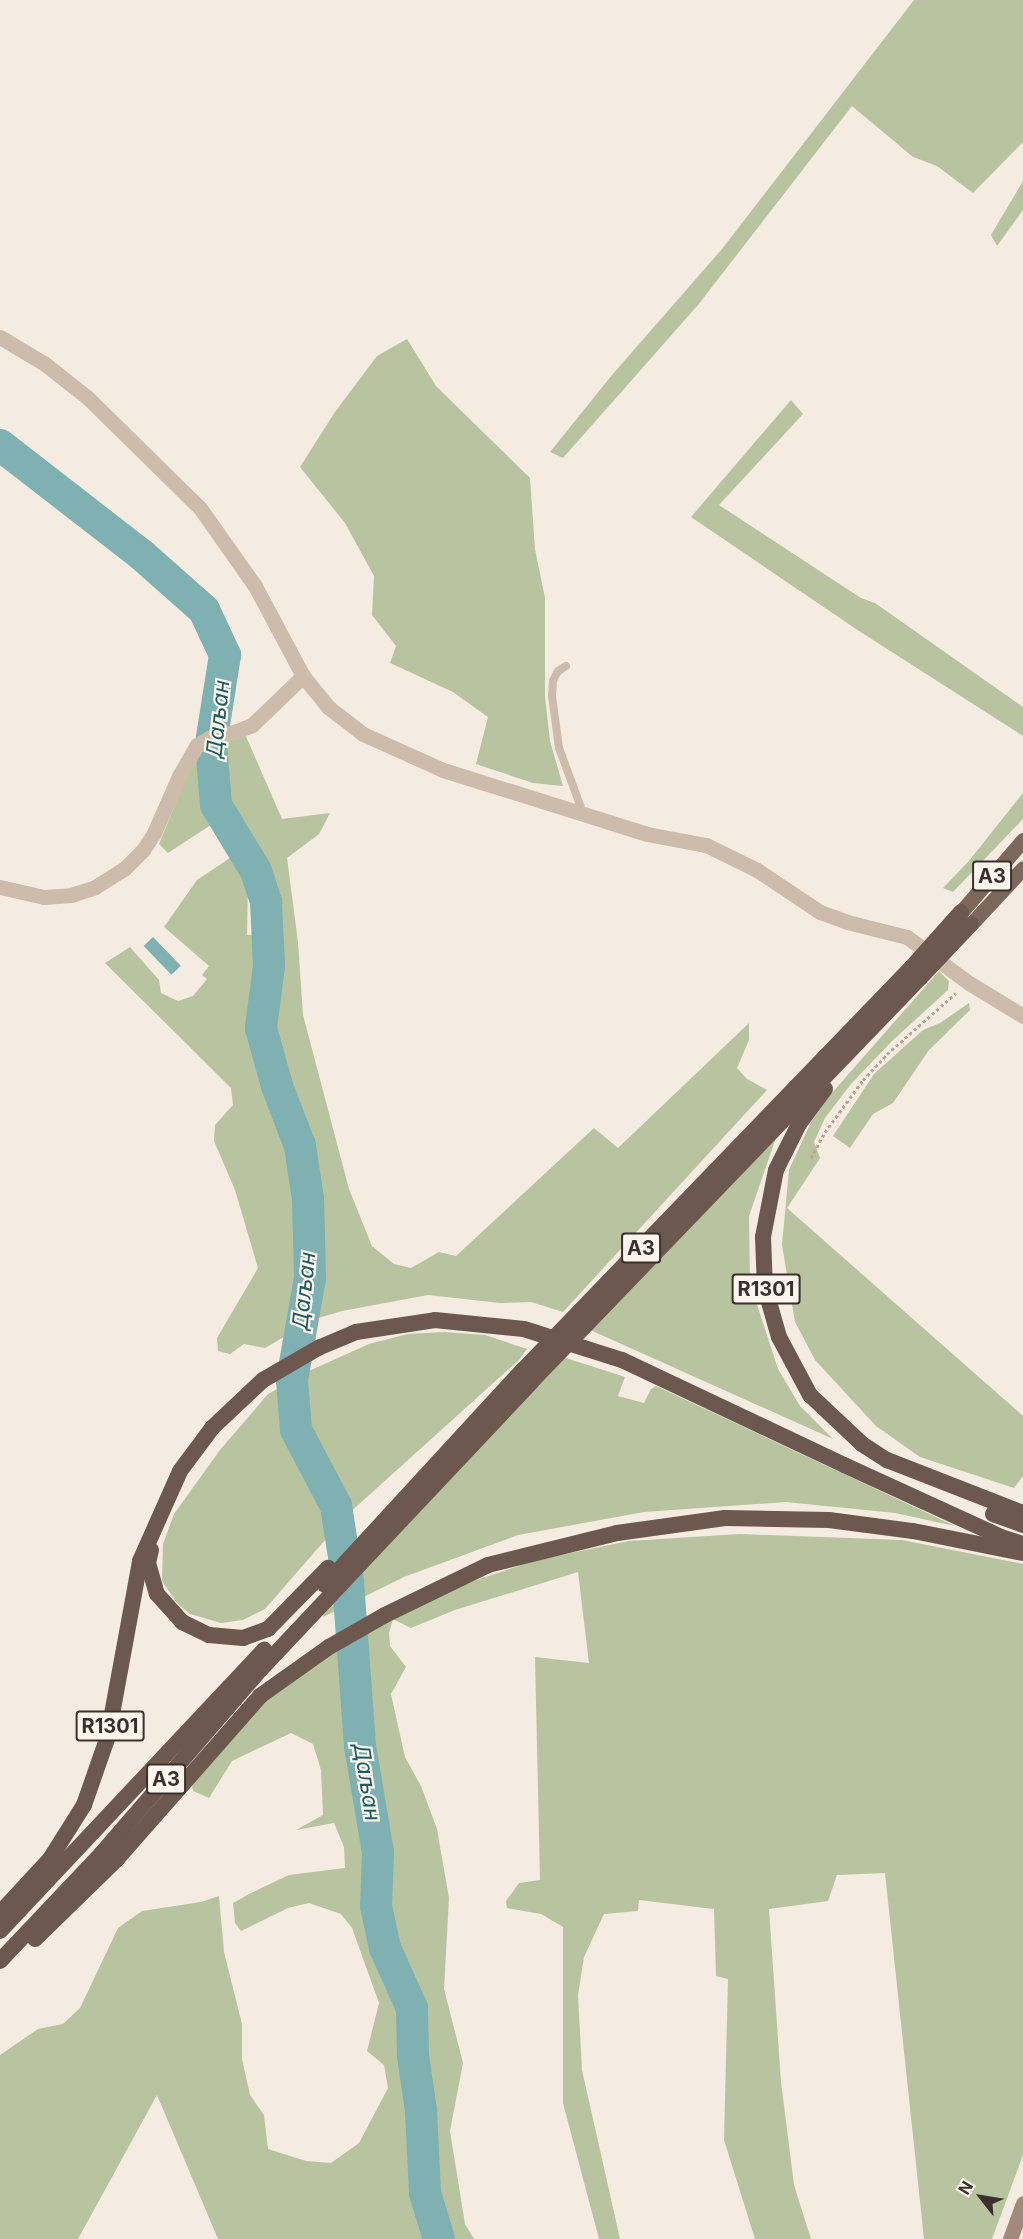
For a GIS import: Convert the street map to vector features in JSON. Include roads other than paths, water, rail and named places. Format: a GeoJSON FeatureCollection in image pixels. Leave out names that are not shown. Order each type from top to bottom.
{"type":"FeatureCollection","features":[{"type":"Feature","properties":{"kind":"highway","name":"A3"},"geometry":{"type":"LineString","coordinates":[[375,1532],[919,976],[966,918]]}},
{"type":"Feature","properties":{"kind":"highway","name":"A3"},"geometry":{"type":"LineString","coordinates":[[0,1931],[524,1371],[919,976]]}},
{"type":"Feature","properties":{"kind":"highway","name":"R1301"},"geometry":{"type":"LineString","coordinates":[[919,976],[799,1124],[776,1170],[763,1237],[765,1288],[779,1337],[810,1395],[862,1444],[887,1460],[1023,1513]]}},
{"type":"Feature","properties":{"kind":"highway","name":"R1301"},"geometry":{"type":"LineString","coordinates":[[0,1913],[50,1859],[84,1805],[108,1736],[140,1561],[180,1471],[212,1428],[263,1380],[318,1348],[356,1332],[435,1320],[524,1329],[621,1360],[1001,1537],[1023,1544]]}},
{"type":"Feature","properties":{"kind":"highway","name":"R1301"},"geometry":{"type":"LineString","coordinates":[[741,1414],[1023,1525]]}},
{"type":"Feature","properties":{"kind":"highway","name":"R1301"},"geometry":{"type":"LineString","coordinates":[[161,1512],[148,1563],[157,1594],[183,1623],[209,1635],[243,1638],[268,1629],[320,1591]]}},
{"type":"Feature","properties":{"kind":"highway"},"geometry":{"type":"LineString","coordinates":[[0,1973],[117,1859],[260,1696],[329,1647],[385,1615],[488,1565],[617,1533],[725,1518],[829,1520],[913,1531],[1023,1553]]}},
{"type":"Feature","properties":{"kind":"highway","name":"A3"},"geometry":{"type":"LineString","coordinates":[[0,1961],[102,1853],[261,1669],[320,1591]]}},
{"type":"Feature","properties":{"kind":"main road","name":"A3"},"geometry":{"type":"LineString","coordinates":[[966,918],[1023,840]]}},
{"type":"Feature","properties":{"kind":"main road","name":"A3"},"geometry":{"type":"LineString","coordinates":[[966,918],[1023,868]]}},
{"type":"Feature","properties":{"kind":"main road"},"geometry":{"type":"LineString","coordinates":[[1010,2239],[1023,2203]]}},
{"type":"Feature","properties":{"kind":"street"},"geometry":{"type":"LineString","coordinates":[[0,337],[45,364],[87,397],[200,508],[255,586],[303,676],[328,707],[363,734],[443,770],[647,834],[705,845],[757,870],[819,912],[907,938],[969,982],[1023,1016]]}},
{"type":"Feature","properties":{"kind":"street"},"geometry":{"type":"LineString","coordinates":[[0,887],[44,897],[71,895],[95,887],[124,869],[143,850],[179,776],[197,745],[209,738],[252,725],[303,676]]}},
{"type":"Feature","properties":{"kind":"lane"},"geometry":{"type":"LineString","coordinates":[[566,666],[558,671],[553,681],[552,696],[559,748],[584,814]]}},
{"type":"Feature","properties":{"kind":"water"},"geometry":{"type":"Polygon","coordinates":[[[153,937],[181,966],[171,975],[144,946],[153,937]]]}},
{"type":"Feature","properties":{"kind":"waterway","name":"Даљан"},"geometry":{"type":"LineString","coordinates":[[0,445],[143,556],[204,610],[225,655],[211,743],[216,805],[256,871],[266,902],[269,966],[261,1028],[277,1086],[300,1146],[308,1199],[310,1278],[292,1380],[296,1430],[336,1506],[348,1582],[360,1746],[378,1852],[376,1906],[385,1948],[412,2008],[413,2056],[421,2111],[425,2193],[439,2239]]}}]}
